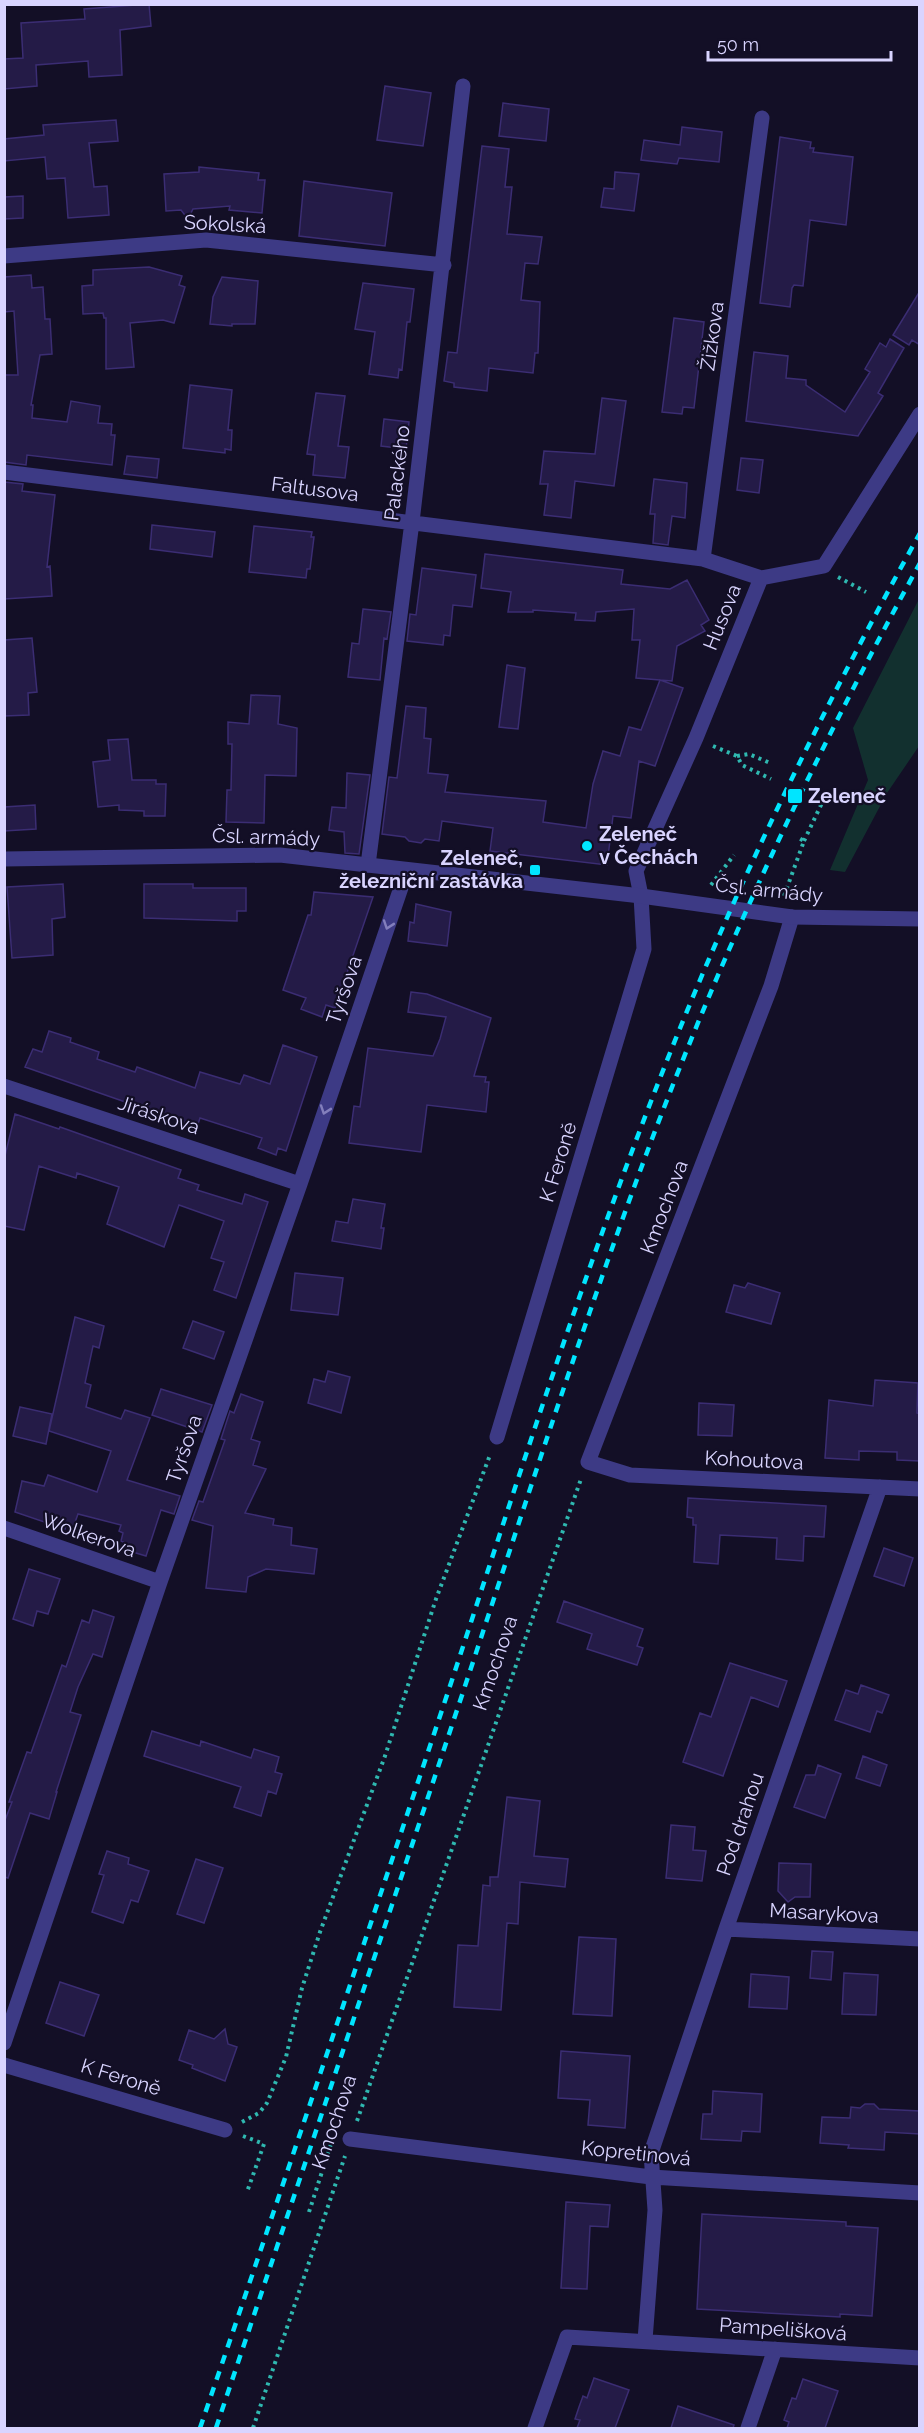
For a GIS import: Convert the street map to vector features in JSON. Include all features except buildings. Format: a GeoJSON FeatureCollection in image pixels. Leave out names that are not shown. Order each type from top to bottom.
{"type":"FeatureCollection","features":[{"type":"Feature","properties":{"kind":"street","name":"Palackého"},"geometry":{"type":"LineString","coordinates":[[368,865],[444,265],[463,86]]}},
{"type":"Feature","properties":{"kind":"street","name":"Žižkova"},"geometry":{"type":"LineString","coordinates":[[703,559],[762,118]]}},
{"type":"Feature","properties":{"kind":"street","name":"Sokolská"},"geometry":{"type":"LineString","coordinates":[[4,256],[206,240],[444,265]]}},
{"type":"Feature","properties":{"kind":"street","name":"Husova"},"geometry":{"type":"LineString","coordinates":[[641,897],[636,871],[696,738],[761,578],[824,566],[920,414]]}},
{"type":"Feature","properties":{"kind":"street","name":"Faltusova"},"geometry":{"type":"LineString","coordinates":[[4,472],[703,559],[761,578]]}},
{"type":"Feature","properties":{"kind":"street","name":"Čsl. armády"},"geometry":{"type":"LineString","coordinates":[[4,859],[280,855],[792,917],[920,920]]}},
{"type":"Feature","properties":{"kind":"street","name":"Tyršova"},"geometry":{"type":"LineString","coordinates":[[4,2043],[160,1582],[300,1184],[407,870]]}},
{"type":"Feature","properties":{"kind":"street","name":"K Feroně"},"geometry":{"type":"LineString","coordinates":[[496,1437],[644,949],[641,897]]}},
{"type":"Feature","properties":{"kind":"street","name":"Kmochova"},"geometry":{"type":"LineString","coordinates":[[588,1462],[771,986],[792,917]]}},
{"type":"Feature","properties":{"kind":"street","name":"Jiráskova"},"geometry":{"type":"LineString","coordinates":[[4,1086],[300,1184]]}},
{"type":"Feature","properties":{"kind":"street","name":"Kohoutova"},"geometry":{"type":"LineString","coordinates":[[588,1462],[630,1475],[920,1489]]}},
{"type":"Feature","properties":{"kind":"street","name":"Pod drahou"},"geometry":{"type":"LineString","coordinates":[[651,2177],[651,2153],[726,1929],[880,1487]]}},
{"type":"Feature","properties":{"kind":"street","name":"Wolkerova"},"geometry":{"type":"LineString","coordinates":[[4,1528],[160,1582]]}},
{"type":"Feature","properties":{"kind":"street","name":"Masarykova"},"geometry":{"type":"LineString","coordinates":[[726,1929],[920,1939]]}},
{"type":"Feature","properties":{"kind":"street","name":"K Feroně"},"geometry":{"type":"LineString","coordinates":[[4,2065],[225,2130]]}},
{"type":"Feature","properties":{"kind":"street","name":"Kopretinová"},"geometry":{"type":"LineString","coordinates":[[350,2139],[651,2177],[920,2193]]}},
{"type":"Feature","properties":{"kind":"street"},"geometry":{"type":"LineString","coordinates":[[645,2340],[655,2211],[651,2177]]}},
{"type":"Feature","properties":{"kind":"street","name":"Pampelišková"},"geometry":{"type":"LineString","coordinates":[[535,2428],[567,2337],[920,2358]]}},
{"type":"Feature","properties":{"kind":"street"},"geometry":{"type":"LineString","coordinates":[[748,2428],[775,2349]]}},
{"type":"Feature","properties":{"kind":"path"},"geometry":{"type":"LineString","coordinates":[[854,585],[866,592]]}},
{"type":"Feature","properties":{"kind":"path"},"geometry":{"type":"LineString","coordinates":[[696,738],[737,756],[749,754],[770,763]]}},
{"type":"Feature","properties":{"kind":"path"},"geometry":{"type":"LineString","coordinates":[[737,756],[742,765],[771,779]]}},
{"type":"Feature","properties":{"kind":"path"},"geometry":{"type":"LineString","coordinates":[[792,917],[783,899],[804,841],[829,788]]}},
{"type":"Feature","properties":{"kind":"path"},"geometry":{"type":"LineString","coordinates":[[799,838],[804,841]]}},
{"type":"Feature","properties":{"kind":"path"},"geometry":{"type":"LineString","coordinates":[[705,885],[712,884],[734,855]]}},
{"type":"Feature","properties":{"kind":"path"},"geometry":{"type":"LineString","coordinates":[[225,2130],[259,2113],[267,2103],[286,2057],[302,1988],[320,1932],[385,1756],[436,1599],[496,1437]]}},
{"type":"Feature","properties":{"kind":"path","name":"Kmochova"},"geometry":{"type":"LineString","coordinates":[[253,2428],[350,2139],[588,1462]]}},
{"type":"Feature","properties":{"kind":"path"},"geometry":{"type":"LineString","coordinates":[[309,2212],[334,2134]]}},
{"type":"Feature","properties":{"kind":"path"},"geometry":{"type":"LineString","coordinates":[[247,2192],[264,2144]]}},
{"type":"Feature","properties":{"kind":"green space"},"geometry":{"type":"Polygon","coordinates":[[[919,599],[919,746],[887,793],[845,872],[830,870],[868,780],[853,728],[919,599]]]}},
{"type":"Feature","properties":{"kind":"railway"},"geometry":{"type":"LineString","coordinates":[[200,2428],[587,1274],[645,1116],[703,973],[760,845],[821,719],[920,533]]}},
{"type":"Feature","properties":{"kind":"railway"},"geometry":{"type":"LineString","coordinates":[[216,2428],[556,1410],[646,1155],[706,1003],[772,854],[844,707],[920,563]]}},
{"type":"Feature","properties":{"kind":"place","name":"Zeleneč"},"geometry":{"type":"Point","coordinates":[795,796]}},
{"type":"Feature","properties":{"kind":"place","name":"Zeleneč v Čechách"},"geometry":{"type":"Point","coordinates":[587,846]}},
{"type":"Feature","properties":{"kind":"place","name":"Zeleneč, železniční zastávka"},"geometry":{"type":"Point","coordinates":[535,870]}}]}
